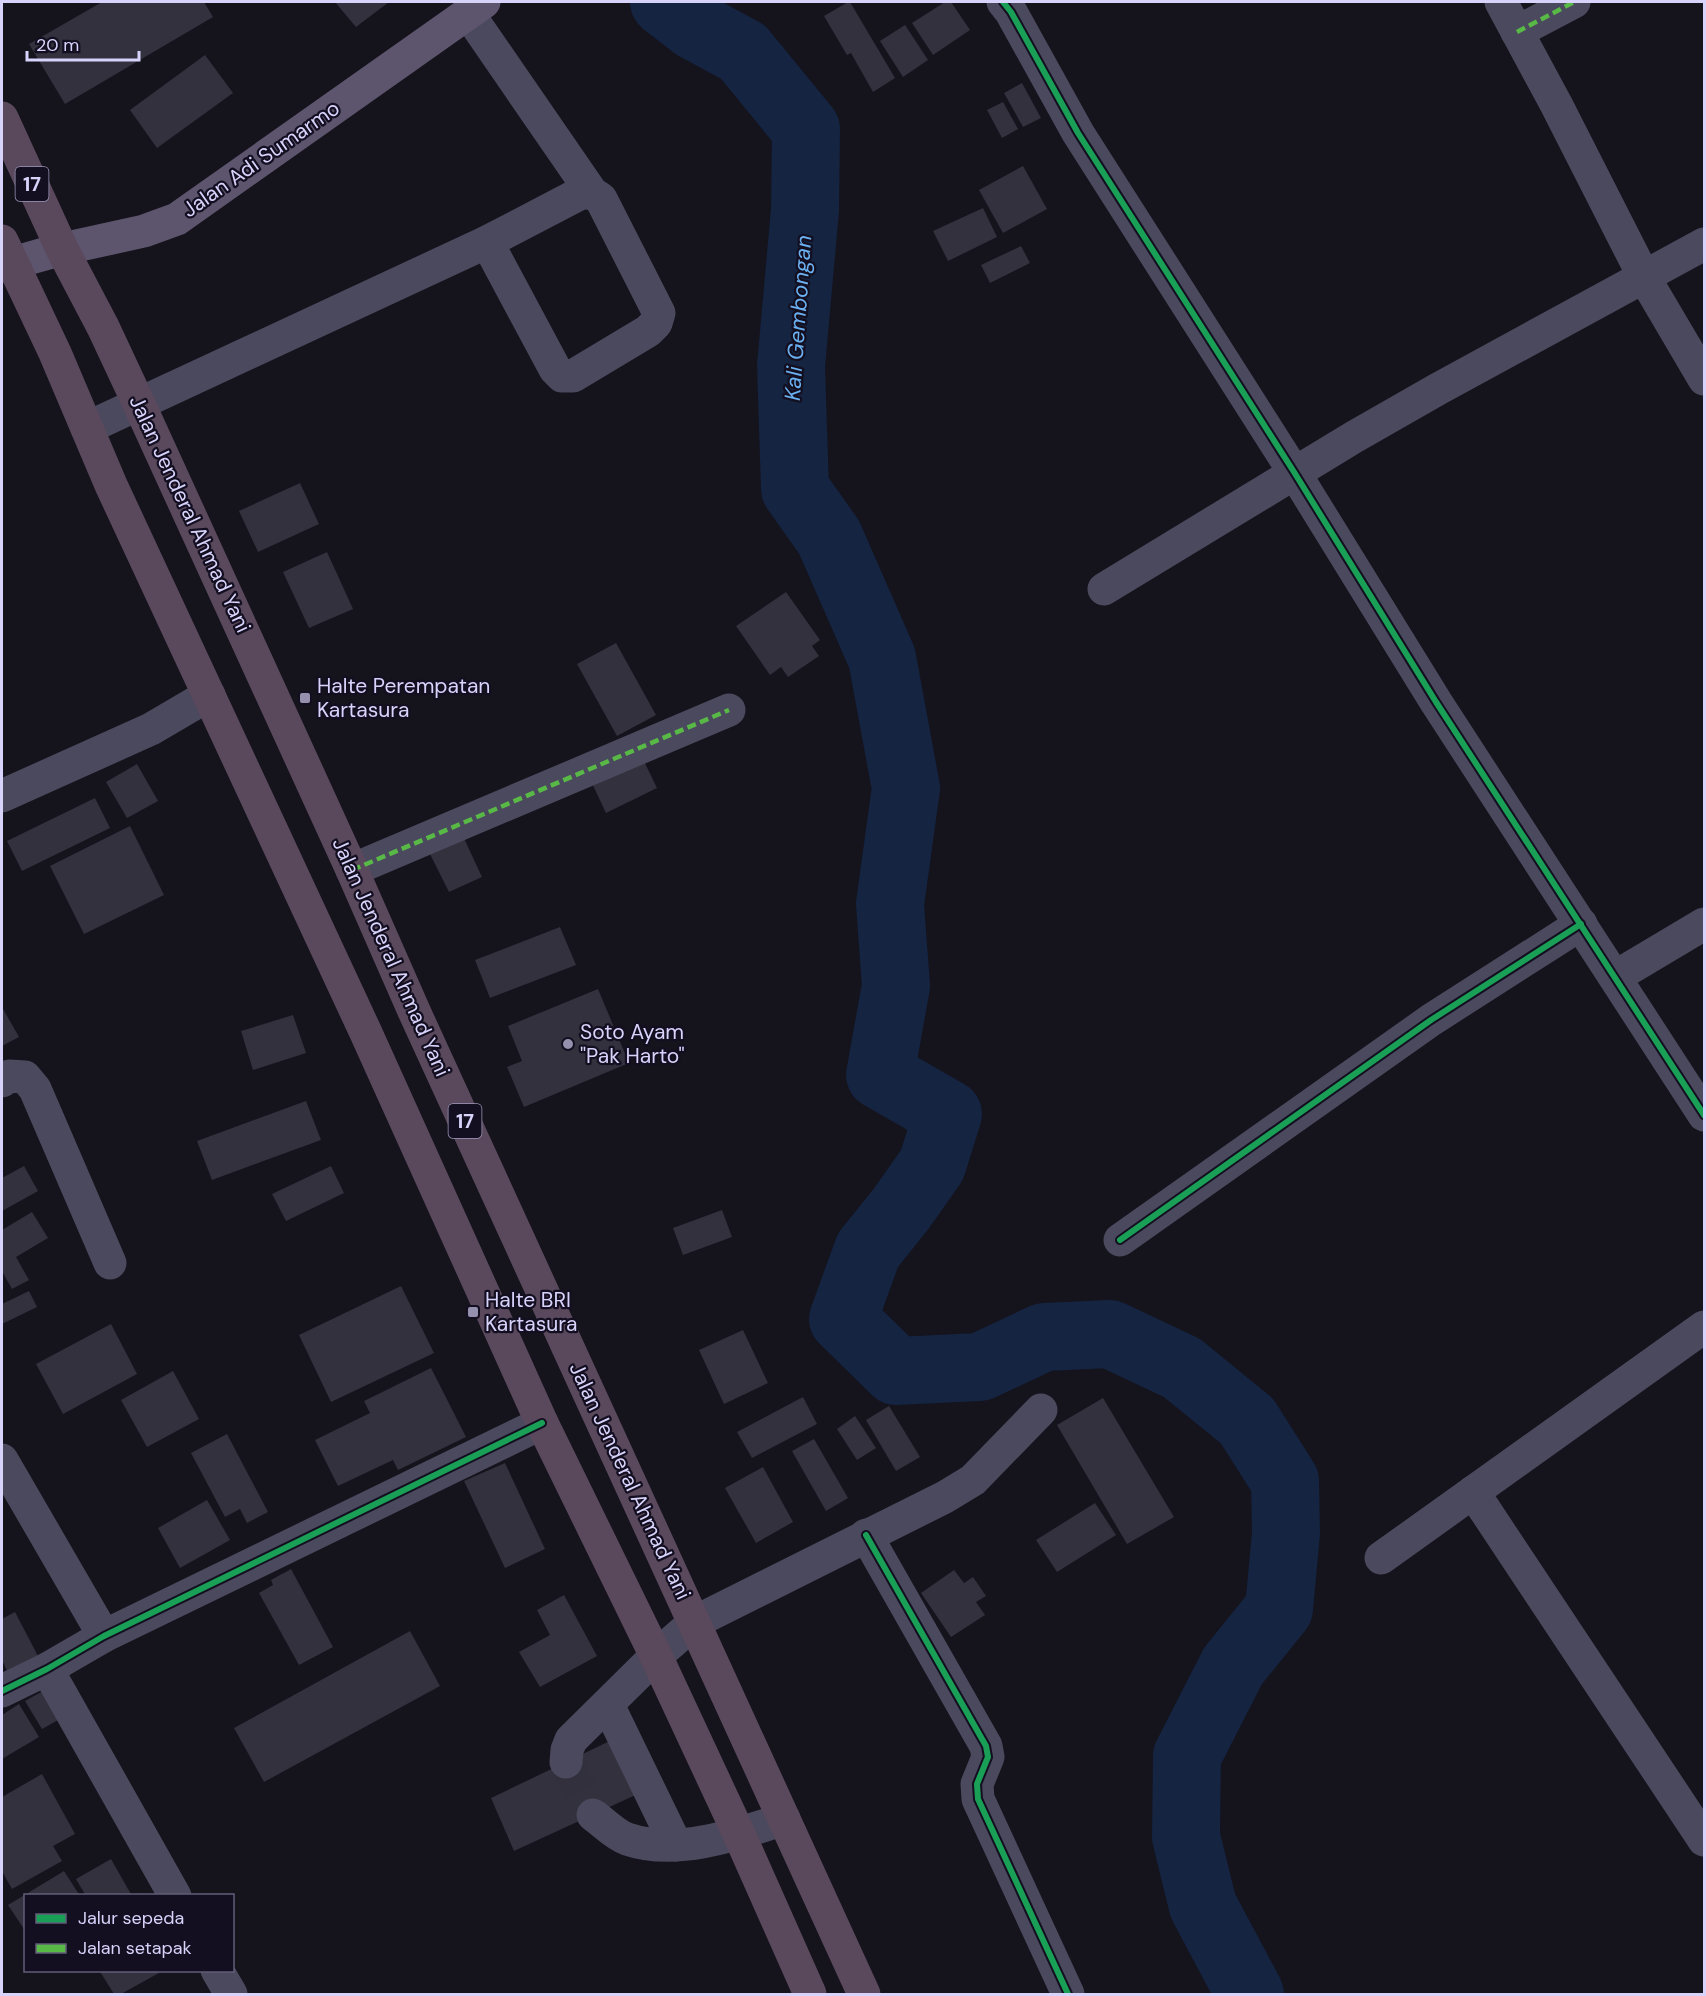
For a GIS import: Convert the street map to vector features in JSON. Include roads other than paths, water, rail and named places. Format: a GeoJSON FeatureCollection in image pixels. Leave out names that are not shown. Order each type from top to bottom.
{"type":"FeatureCollection","features":[{"type":"Feature","properties":{"kind":"highway","name":"Jalan Jenderal Ahmad Yani"},"geometry":{"type":"LineString","coordinates":[[2,118],[62,249],[103,327],[139,404],[864,1995]]}},
{"type":"Feature","properties":{"kind":"highway"},"geometry":{"type":"LineString","coordinates":[[5,256],[87,428],[366,1033],[542,1423],[656,1656],[739,1834],[810,1995]]}},
{"type":"Feature","properties":{"kind":"highway"},"geometry":{"type":"LineString","coordinates":[[366,1033],[414,1011]]}},
{"type":"Feature","properties":{"kind":"main road","name":"Jalan Adi Sumarmo"},"geometry":{"type":"LineString","coordinates":[[5,256],[62,249],[135,233],[177,219],[476,7]]}},
{"type":"Feature","properties":{"kind":"street"},"geometry":{"type":"LineString","coordinates":[[1501,2],[1644,277],[1704,380]]}},
{"type":"Feature","properties":{"kind":"street"},"geometry":{"type":"LineString","coordinates":[[1517,32],[1574,2]]}},
{"type":"Feature","properties":{"kind":"street"},"geometry":{"type":"LineString","coordinates":[[1017,5],[1078,133],[1294,472],[1436,702],[1704,1115]]}},
{"type":"Feature","properties":{"kind":"street"},"geometry":{"type":"LineString","coordinates":[[476,7],[592,193],[601,199],[659,314],[656,323],[648,332],[573,376],[562,376],[555,369],[487,242]]}},
{"type":"Feature","properties":{"kind":"street"},"geometry":{"type":"LineString","coordinates":[[87,428],[487,242],[581,193],[592,193]]}},
{"type":"Feature","properties":{"kind":"street"},"geometry":{"type":"LineString","coordinates":[[1104,589],[1294,472],[1438,389],[1704,244]]}},
{"type":"Feature","properties":{"kind":"street"},"geometry":{"type":"LineString","coordinates":[[2,796],[151,729],[209,695]]}},
{"type":"Feature","properties":{"kind":"street"},"geometry":{"type":"LineString","coordinates":[[352,870],[729,710]]}},
{"type":"Feature","properties":{"kind":"street"},"geometry":{"type":"LineString","coordinates":[[1120,1240],[1431,1020],[1581,924]]}},
{"type":"Feature","properties":{"kind":"street"},"geometry":{"type":"LineString","coordinates":[[1615,976],[1704,924]]}},
{"type":"Feature","properties":{"kind":"street"},"geometry":{"type":"LineString","coordinates":[[2,1081],[9,1076],[24,1077],[35,1089],[111,1263]]}},
{"type":"Feature","properties":{"kind":"street"},"geometry":{"type":"LineString","coordinates":[[1381,1558],[1704,1327]]}},
{"type":"Feature","properties":{"kind":"street"},"geometry":{"type":"LineString","coordinates":[[566,1762],[571,1740],[656,1656],[695,1622],[945,1497],[973,1480],[1041,1410]]}},
{"type":"Feature","properties":{"kind":"street"},"geometry":{"type":"LineString","coordinates":[[2,1691],[47,1669],[104,1636],[542,1423]]}},
{"type":"Feature","properties":{"kind":"street"},"geometry":{"type":"LineString","coordinates":[[2,1460],[104,1636]]}},
{"type":"Feature","properties":{"kind":"street"},"geometry":{"type":"LineString","coordinates":[[1473,1492],[1704,1840]]}},
{"type":"Feature","properties":{"kind":"street"},"geometry":{"type":"LineString","coordinates":[[866,1535],[986,1746],[988,1757],[977,1784],[978,1798],[1068,1995]]}},
{"type":"Feature","properties":{"kind":"street"},"geometry":{"type":"LineString","coordinates":[[47,1669],[174,1894]]}},
{"type":"Feature","properties":{"kind":"street"},"geometry":{"type":"LineString","coordinates":[[608,1704],[676,1845]]}},
{"type":"Feature","properties":{"kind":"street"},"geometry":{"type":"LineString","coordinates":[[593,1815],[625,1838],[659,1846],[739,1834],[784,1819]]}},
{"type":"Feature","properties":{"kind":"street"},"geometry":{"type":"LineString","coordinates":[[219,1972],[231,1995]]}},
{"type":"Feature","properties":{"kind":"waterway","name":"Kali Gembongan"},"geometry":{"type":"LineString","coordinates":[[664,2],[695,26],[743,52],[806,129],[805,210],[791,366],[795,489],[829,537],[882,658],[906,788],[890,904],[896,986],[880,1075],[948,1114],[932,1165],[868,1250],[843,1319],[896,1371],[980,1367],[1044,1337],[1110,1334],[1182,1368],[1247,1421],[1285,1481],[1286,1533],[1279,1609],[1233,1666],[1187,1756],[1186,1837],[1203,1906],[1250,1994]]}},
{"type":"Feature","properties":{"kind":"tunnel"},"geometry":{"type":"LineString","coordinates":[[566,1762],[593,1815]]}},
{"type":"Feature","properties":{"kind":"place","name":"Halte Perempatan Kartasura"},"geometry":{"type":"Point","coordinates":[305,698]}},
{"type":"Feature","properties":{"kind":"place","name":"Soto Ayam \"Pak Harto\""},"geometry":{"type":"Point","coordinates":[568,1044]}},
{"type":"Feature","properties":{"kind":"place","name":"Halte BRI Kartasura"},"geometry":{"type":"Point","coordinates":[473,1312]}}]}
